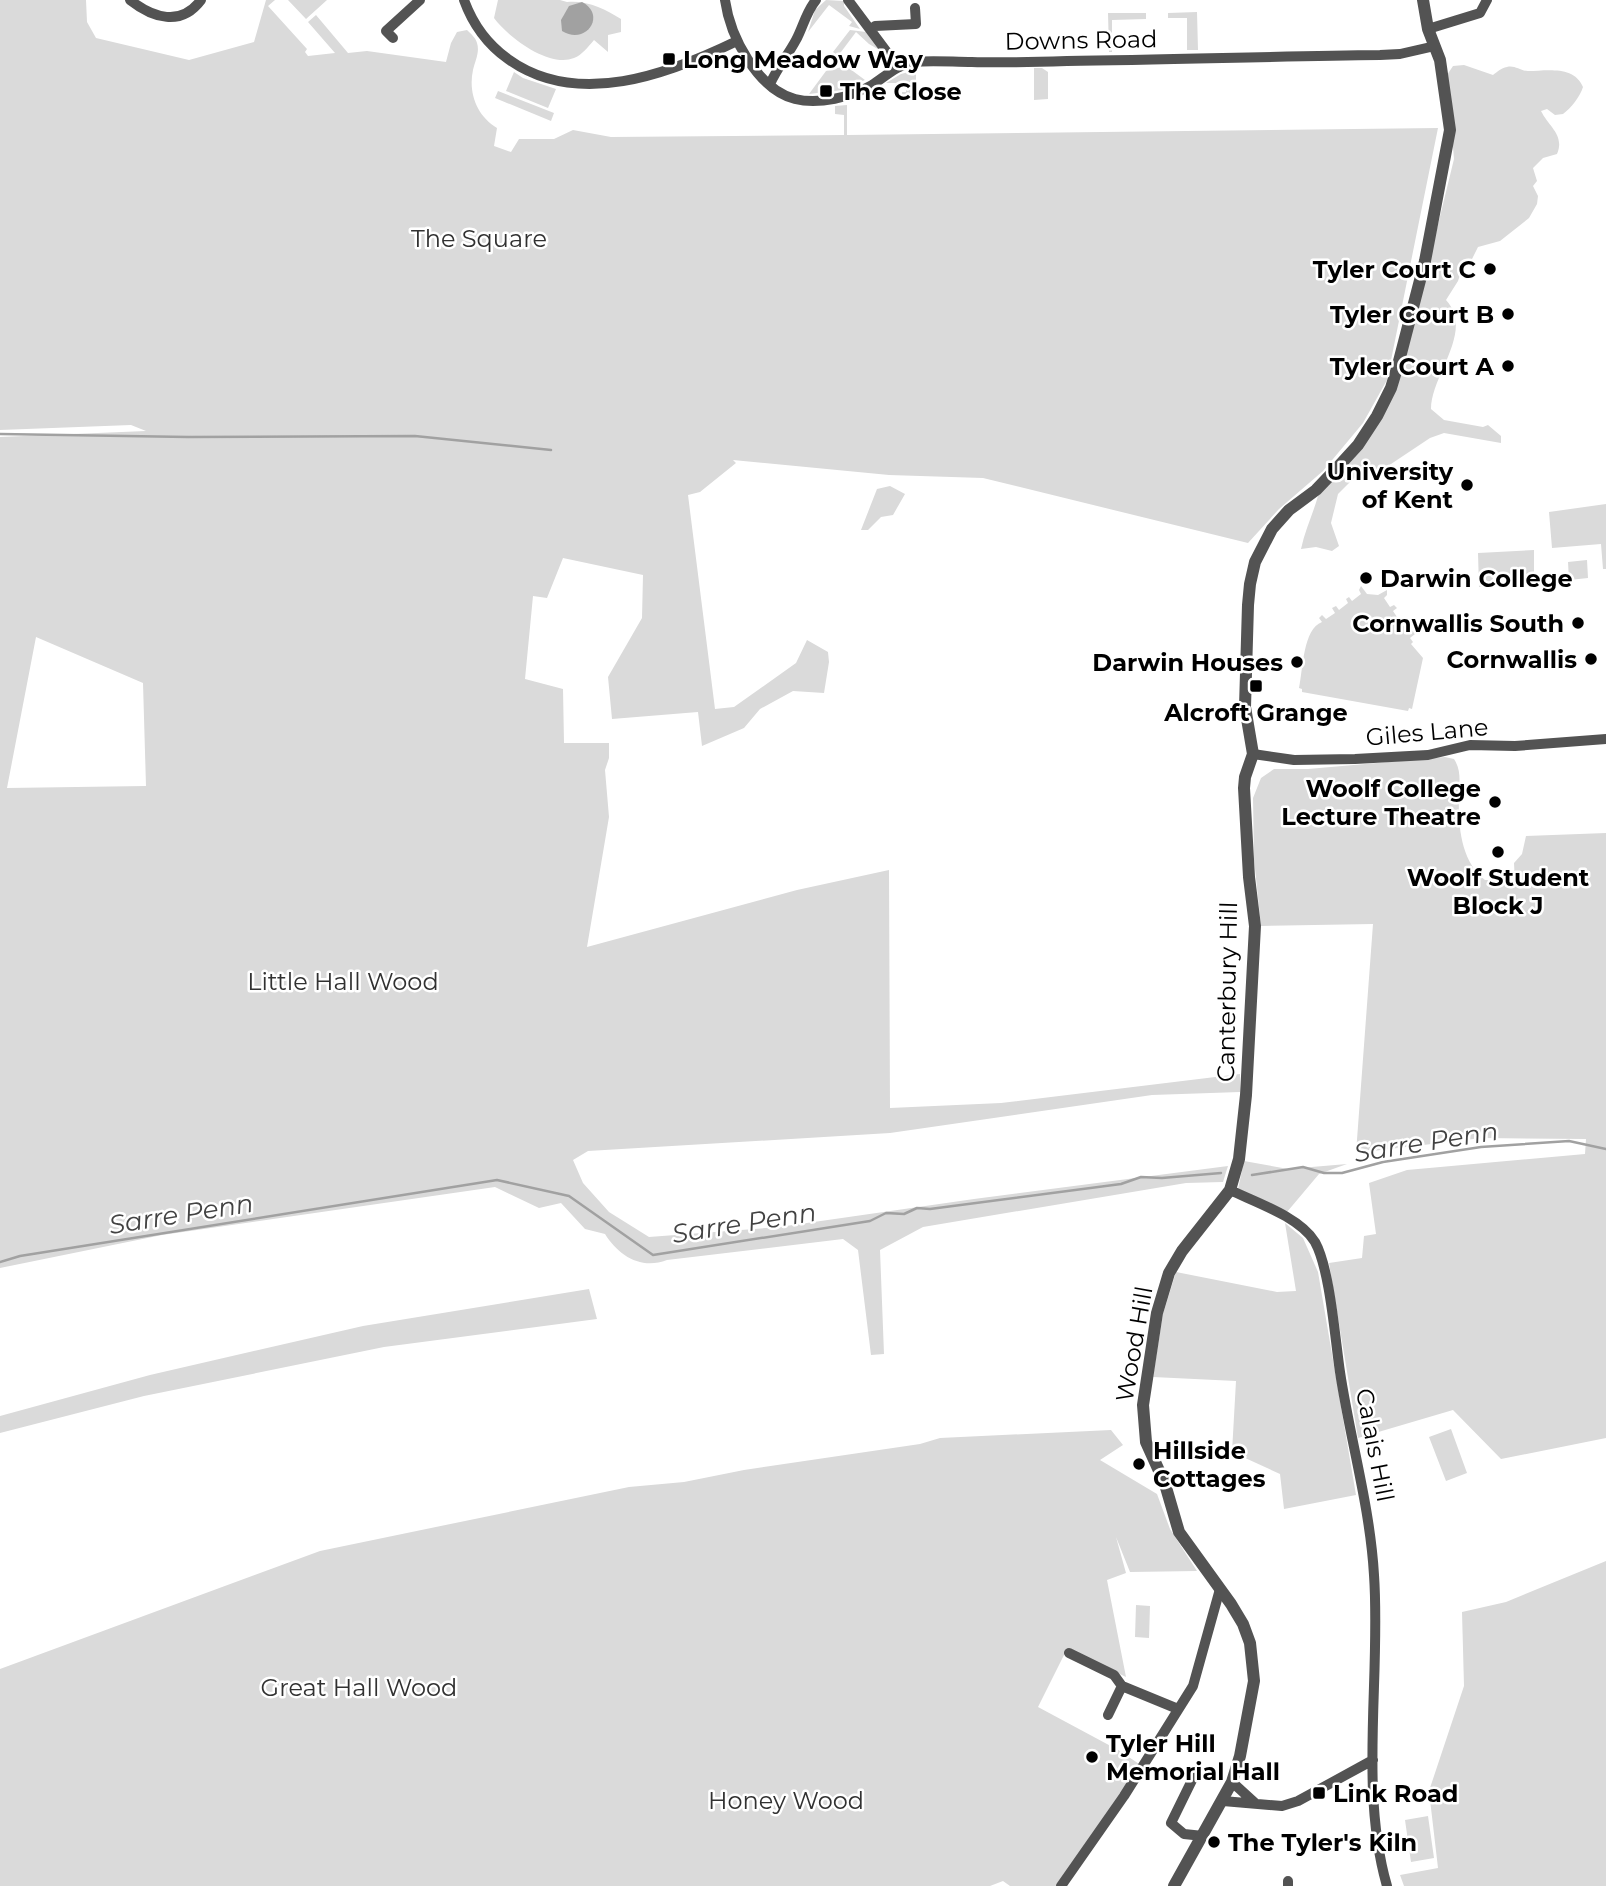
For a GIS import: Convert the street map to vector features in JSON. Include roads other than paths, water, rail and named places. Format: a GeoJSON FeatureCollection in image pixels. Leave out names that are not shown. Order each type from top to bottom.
{"type":"FeatureCollection","features":[{"type":"Feature","properties":{"kind":"street"},"geometry":{"type":"LineString","coordinates":[[130,0],[151,14],[167,18],[184,15],[201,0]]}},
{"type":"Feature","properties":{"kind":"street"},"geometry":{"type":"LineString","coordinates":[[393,38],[386,31],[421,0]]}},
{"type":"Feature","properties":{"kind":"street"},"geometry":{"type":"LineString","coordinates":[[464,0],[483,37],[501,54],[526,71],[568,84],[599,84],[638,78],[687,63],[737,41]]}},
{"type":"Feature","properties":{"kind":"street","name":"Downs Road"},"geometry":{"type":"LineString","coordinates":[[725,0],[737,41],[750,62],[785,96],[803,100],[831,99],[867,87],[898,67],[918,62],[993,63],[1401,54],[1434,46]]}},
{"type":"Feature","properties":{"kind":"street"},"geometry":{"type":"LineString","coordinates":[[770,84],[794,43],[809,8],[816,0]]}},
{"type":"Feature","properties":{"kind":"street"},"geometry":{"type":"LineString","coordinates":[[848,0],[898,67]]}},
{"type":"Feature","properties":{"kind":"street"},"geometry":{"type":"LineString","coordinates":[[1253,754],[1245,706],[1248,605],[1252,573],[1259,551],[1272,529],[1289,510],[1315,490],[1358,445],[1377,416],[1391,388],[1425,261],[1450,130],[1443,74],[1428,29],[1423,0]]}},
{"type":"Feature","properties":{"kind":"street"},"geometry":{"type":"LineString","coordinates":[[1428,29],[1480,13],[1487,0]]}},
{"type":"Feature","properties":{"kind":"street"},"geometry":{"type":"LineString","coordinates":[[871,30],[875,26],[916,24],[915,8]]}},
{"type":"Feature","properties":{"kind":"street","name":"Giles Lane"},"geometry":{"type":"LineString","coordinates":[[1253,754],[1294,760],[1355,759],[1428,755],[1470,745],[1515,746],[1606,739]]}},
{"type":"Feature","properties":{"kind":"street","name":"Canterbury Hill"},"geometry":{"type":"LineString","coordinates":[[1230,1190],[1238,1159],[1247,1082],[1255,926],[1244,788],[1253,754]]}},
{"type":"Feature","properties":{"kind":"street","name":"Wood Hill"},"geometry":{"type":"LineString","coordinates":[[1174,1886],[1233,1782],[1249,1712],[1254,1665],[1250,1643],[1242,1624],[1178,1532],[1165,1484],[1146,1442],[1143,1405],[1157,1313],[1164,1288],[1182,1251],[1230,1190]]}},
{"type":"Feature","properties":{"kind":"street","name":"Calais Hill"},"geometry":{"type":"LineString","coordinates":[[1230,1190],[1294,1221],[1314,1241],[1324,1266],[1346,1414],[1368,1518],[1374,1575],[1376,1693],[1373,1760],[1379,1851],[1387,1886]]}},
{"type":"Feature","properties":{"kind":"street"},"geometry":{"type":"LineString","coordinates":[[1061,1886],[1124,1796],[1193,1686],[1202,1662],[1214,1605],[1220,1590]]}},
{"type":"Feature","properties":{"kind":"street"},"geometry":{"type":"LineString","coordinates":[[1069,1653],[1114,1675],[1122,1686],[1178,1709]]}},
{"type":"Feature","properties":{"kind":"street"},"geometry":{"type":"LineString","coordinates":[[1108,1715],[1122,1686]]}},
{"type":"Feature","properties":{"kind":"street"},"geometry":{"type":"LineString","coordinates":[[1223,1801],[1282,1806],[1298,1801],[1373,1760]]}},
{"type":"Feature","properties":{"kind":"street"},"geometry":{"type":"LineString","coordinates":[[1197,1770],[1171,1824],[1184,1834],[1203,1836]]}},
{"type":"Feature","properties":{"kind":"street"},"geometry":{"type":"LineString","coordinates":[[1233,1782],[1255,1804]]}},
{"type":"Feature","properties":{"kind":"waterway"},"geometry":{"type":"LineString","coordinates":[[0,434],[415,436],[551,450]]}},
{"type":"Feature","properties":{"kind":"waterway","name":"Sarre Penn"},"geometry":{"type":"LineString","coordinates":[[1252,1175],[1303,1167],[1324,1173],[1342,1173],[1383,1162],[1481,1147],[1569,1141],[1606,1149]]}},
{"type":"Feature","properties":{"kind":"waterway","name":"Sarre Penn"},"geometry":{"type":"LineString","coordinates":[[0,1262],[20,1256],[497,1180],[569,1196],[653,1255],[870,1221],[886,1213],[904,1214],[917,1208],[930,1209],[1121,1184],[1141,1177],[1221,1173]]}},
{"type":"Feature","properties":{"kind":"place","name":"Long Meadow Way"},"geometry":{"type":"Point","coordinates":[669,59]}},
{"type":"Feature","properties":{"kind":"place","name":"The Close"},"geometry":{"type":"Point","coordinates":[826,91]}},
{"type":"Feature","properties":{"kind":"place","name":"Tyler Court C"},"geometry":{"type":"Point","coordinates":[1490,269]}},
{"type":"Feature","properties":{"kind":"place","name":"Tyler Court B"},"geometry":{"type":"Point","coordinates":[1508,314]}},
{"type":"Feature","properties":{"kind":"place","name":"Tyler Court A"},"geometry":{"type":"Point","coordinates":[1508,366]}},
{"type":"Feature","properties":{"kind":"place","name":"University of Kent"},"geometry":{"type":"Point","coordinates":[1467,485]}},
{"type":"Feature","properties":{"kind":"place","name":"Darwin College"},"geometry":{"type":"Point","coordinates":[1366,578]}},
{"type":"Feature","properties":{"kind":"place","name":"Cornwallis South"},"geometry":{"type":"Point","coordinates":[1578,623]}},
{"type":"Feature","properties":{"kind":"place","name":"Cornwallis"},"geometry":{"type":"Point","coordinates":[1591,659]}},
{"type":"Feature","properties":{"kind":"place","name":"Darwin Houses"},"geometry":{"type":"Point","coordinates":[1297,662]}},
{"type":"Feature","properties":{"kind":"place","name":"Alcroft Grange"},"geometry":{"type":"Point","coordinates":[1256,686]}},
{"type":"Feature","properties":{"kind":"place","name":"Woolf College Lecture Theatre"},"geometry":{"type":"Point","coordinates":[1495,802]}},
{"type":"Feature","properties":{"kind":"place","name":"Woolf Student Block J"},"geometry":{"type":"Point","coordinates":[1498,852]}},
{"type":"Feature","properties":{"kind":"place","name":"Hillside Cottages"},"geometry":{"type":"Point","coordinates":[1139,1464]}},
{"type":"Feature","properties":{"kind":"place","name":"Tyler Hill Memorial Hall"},"geometry":{"type":"Point","coordinates":[1092,1757]}},
{"type":"Feature","properties":{"kind":"place","name":"Link Road"},"geometry":{"type":"Point","coordinates":[1319,1793]}},
{"type":"Feature","properties":{"kind":"place","name":"The Tyler's Kiln"},"geometry":{"type":"Point","coordinates":[1214,1842]}},
{"type":"Feature","properties":{"kind":"park label","name":"The Square"},"geometry":{"type":"Point","coordinates":[479,238]}},
{"type":"Feature","properties":{"kind":"park label","name":"Little Hall Wood"},"geometry":{"type":"Point","coordinates":[343,981]}},
{"type":"Feature","properties":{"kind":"park label","name":"Great Hall Wood"},"geometry":{"type":"Point","coordinates":[359,1687]}},
{"type":"Feature","properties":{"kind":"park label","name":"Honey Wood"},"geometry":{"type":"Point","coordinates":[786,1800]}}]}
